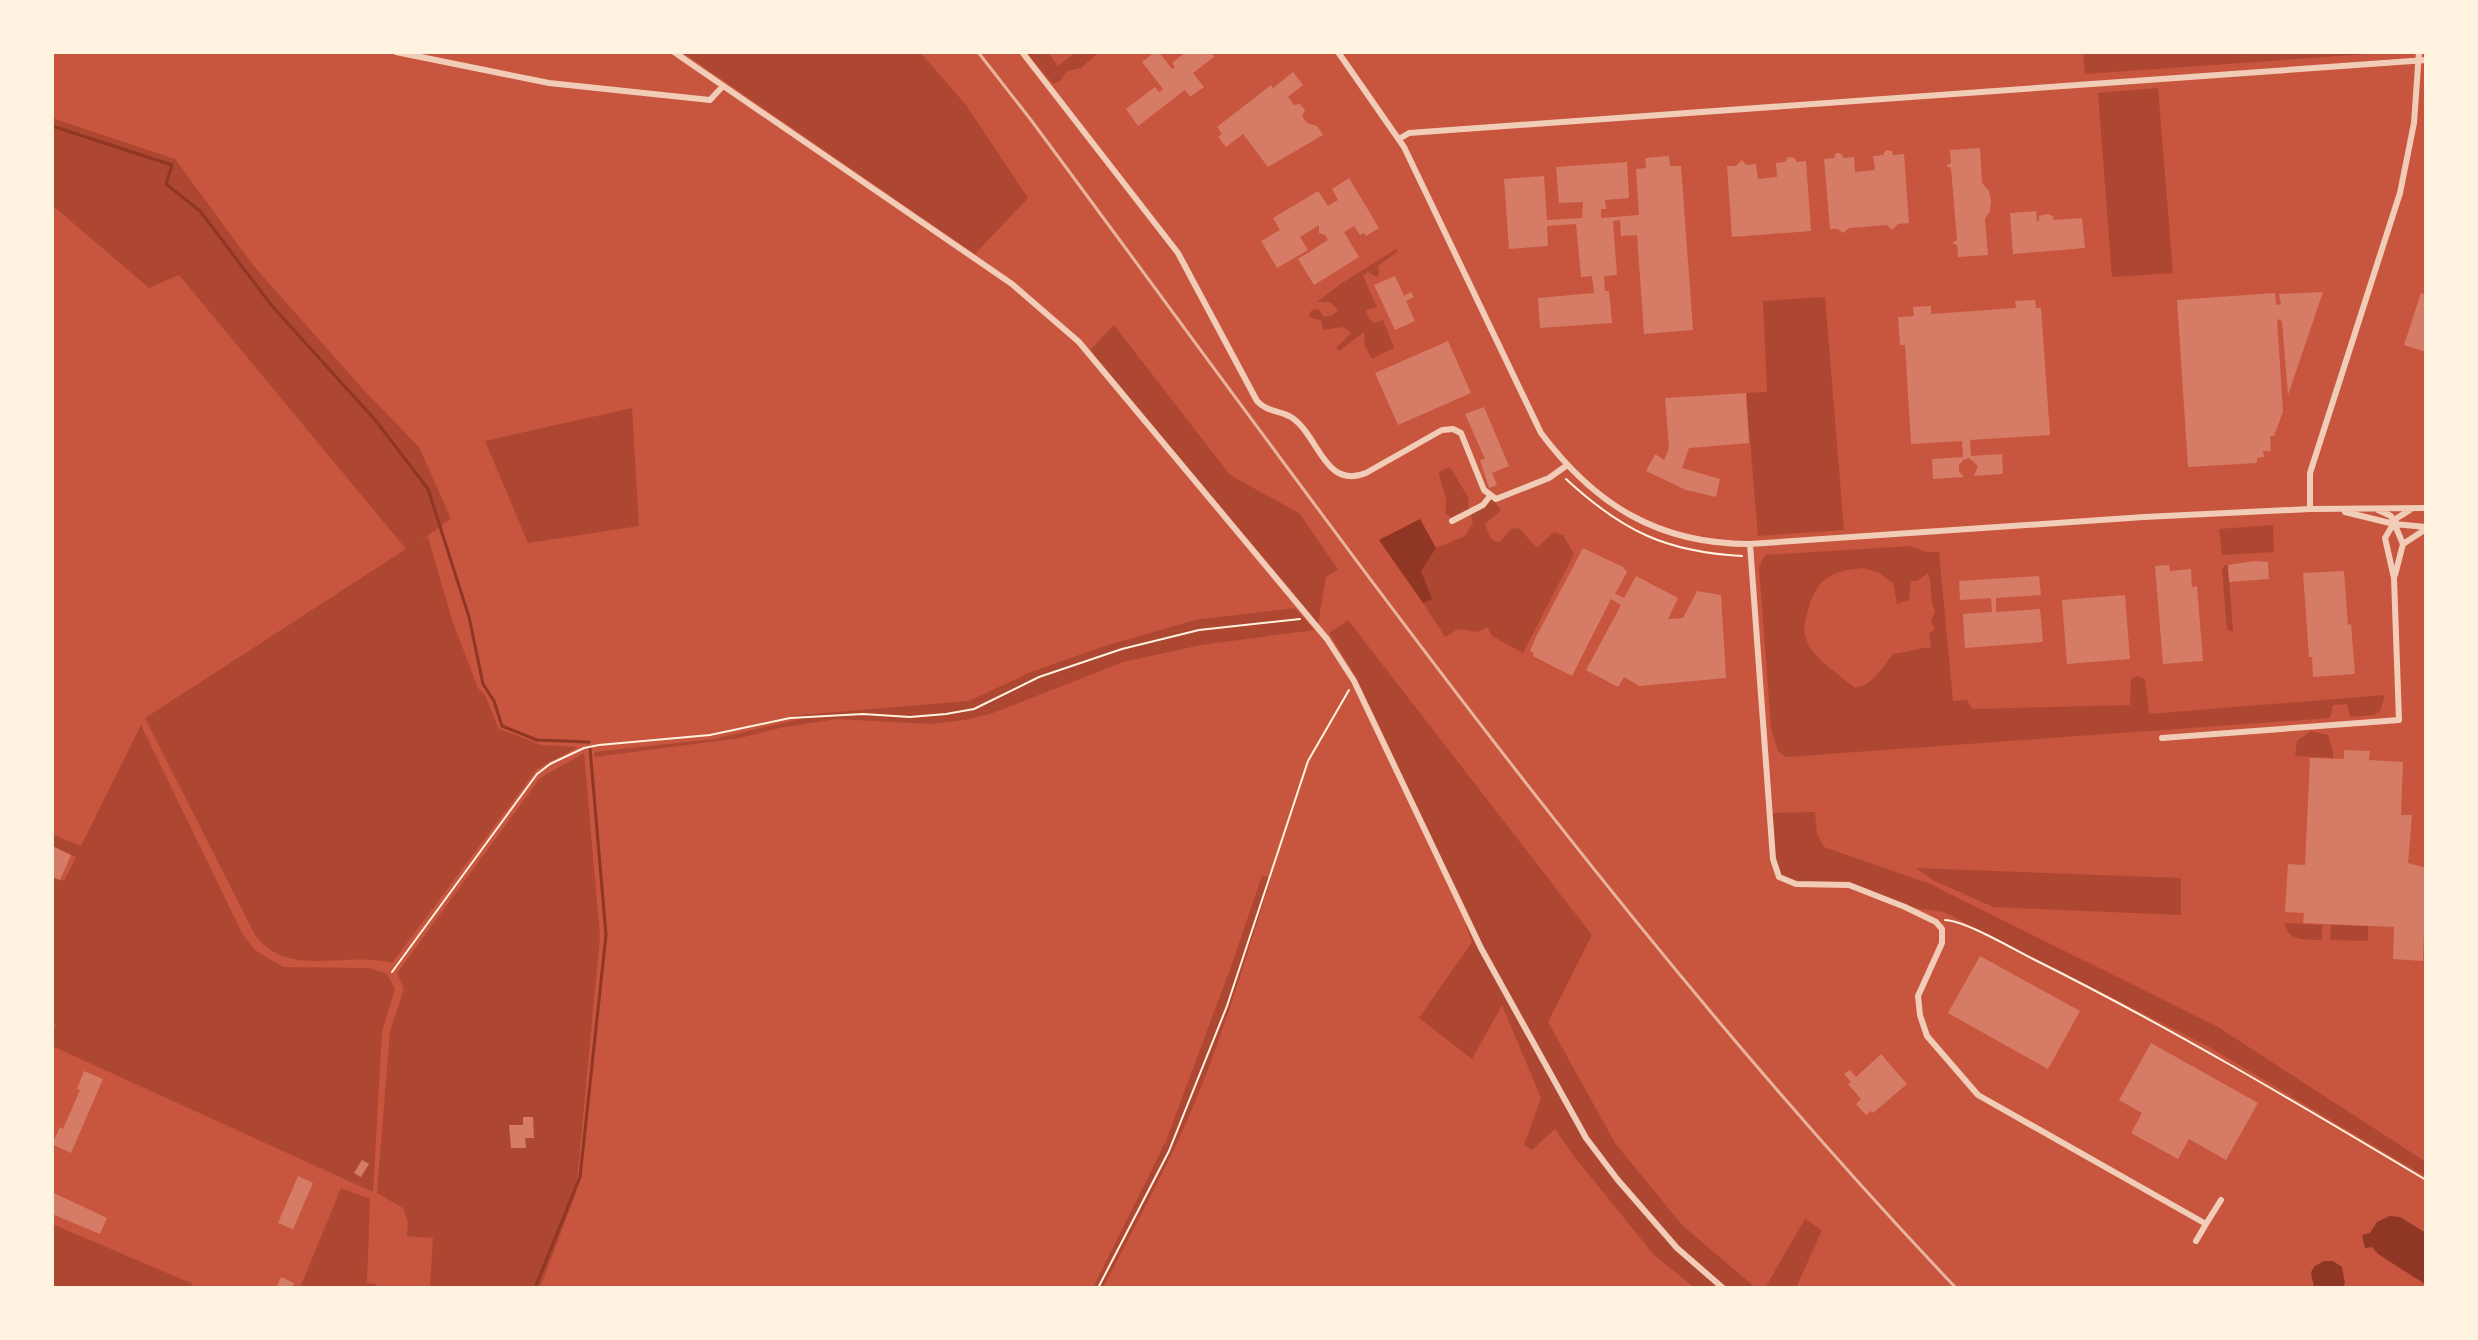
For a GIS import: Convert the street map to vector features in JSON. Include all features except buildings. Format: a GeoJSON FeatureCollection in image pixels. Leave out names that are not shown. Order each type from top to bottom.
{"type":"FeatureCollection","features":[{"type":"Feature","properties":{"kind":"street"},"geometry":{"type":"LineString","coordinates":[[396,52],[549,83],[710,100],[722,87]]}},
{"type":"Feature","properties":{"kind":"street"},"geometry":{"type":"LineString","coordinates":[[674,52],[1012,284],[1079,342],[1327,639],[1354,681],[1481,948],[1586,1138],[1666,1237],[1723,1288]]}},
{"type":"Feature","properties":{"kind":"street"},"geometry":{"type":"LineString","coordinates":[[1022,52],[1178,253],[1263,408],[1294,419],[1337,474],[1346,478],[1366,473],[1442,430],[1453,429],[1466,440],[1484,490],[1496,499],[1549,478],[1566,466]]}},
{"type":"Feature","properties":{"kind":"street"},"geometry":{"type":"LineString","coordinates":[[1338,52],[1399,139],[1441,219],[1541,433],[1566,466],[1603,499],[1663,531],[1709,542],[1750,544],[2144,517],[2310,509],[2426,508]]}},
{"type":"Feature","properties":{"kind":"street"},"geometry":{"type":"LineString","coordinates":[[1399,139],[1409,133],[2422,57],[2414,123],[2400,193],[2310,473],[2310,509]]}},
{"type":"Feature","properties":{"kind":"street"},"geometry":{"type":"LineString","coordinates":[[1452,521],[1483,505],[1490,496]]}},
{"type":"Feature","properties":{"kind":"street"},"geometry":{"type":"LineString","coordinates":[[2385,538],[2397,518],[2414,508]]}},
{"type":"Feature","properties":{"kind":"street"},"geometry":{"type":"LineString","coordinates":[[2338,509],[2394,524],[2426,528]]}},
{"type":"Feature","properties":{"kind":"street"},"geometry":{"type":"LineString","coordinates":[[2376,509],[2391,516],[2403,544],[2394,578]]}},
{"type":"Feature","properties":{"kind":"street"},"geometry":{"type":"LineString","coordinates":[[2162,738],[2399,720],[2394,578],[2381,527],[2372,519]]}},
{"type":"Feature","properties":{"kind":"street"},"geometry":{"type":"LineString","coordinates":[[2403,544],[2426,528]]}},
{"type":"Feature","properties":{"kind":"street"},"geometry":{"type":"LineString","coordinates":[[1750,544],[1773,859],[1779,877],[1796,884],[1849,885],[1936,922],[1942,929],[1942,943],[1918,996],[1920,1015],[1927,1036],[1978,1095],[2206,1224]]}},
{"type":"Feature","properties":{"kind":"street"},"geometry":{"type":"LineString","coordinates":[[2196,1241],[2221,1200]]}},
{"type":"Feature","properties":{"kind":"path"},"geometry":{"type":"LineString","coordinates":[[392,972],[537,774],[550,764],[584,748],[710,735],[790,718],[863,714],[910,717],[974,709],[1039,677],[1122,649],[1199,630],[1309,618]]}},
{"type":"Feature","properties":{"kind":"path"},"geometry":{"type":"LineString","coordinates":[[1098,1288],[1169,1151],[1227,1006],[1275,853],[1308,761],[1354,681]]}},
{"type":"Feature","properties":{"kind":"path"},"geometry":{"type":"LineString","coordinates":[[1936,922],[1955,921],[2169,1029],[2426,1180]]}},
{"type":"Feature","properties":{"kind":"shaded area"},"geometry":{"type":"Polygon","coordinates":[[[682,52],[920,52],[966,105],[1028,198],[975,254],[682,52]]]}},
{"type":"Feature","properties":{"kind":"shaded area"},"geometry":{"type":"Polygon","coordinates":[[[1026,52],[1048,52],[1058,66],[1076,52],[1099,52],[1081,68],[1067,71],[1060,81],[1053,84],[1026,52]]]}},
{"type":"Feature","properties":{"kind":"shaded area"},"geometry":{"type":"Polygon","coordinates":[[[2083,52],[2396,52],[2085,74],[2083,52]]]}},
{"type":"Feature","properties":{"kind":"shaded area"},"geometry":{"type":"Polygon","coordinates":[[[2158,88],[2173,273],[2112,277],[2098,93],[2158,88]]]}},
{"type":"Feature","properties":{"kind":"shaded area"},"geometry":{"type":"Polygon","coordinates":[[[52,118],[175,159],[253,265],[361,387],[419,447],[451,519],[420,541],[428,537],[452,620],[478,688],[485,695],[499,729],[542,745],[578,747],[537,769],[392,963],[355,959],[301,960],[284,957],[269,949],[255,935],[145,718],[406,549],[179,275],[149,288],[52,205],[52,118]]]}},
{"type":"Feature","properties":{"kind":"shaded area"},"geometry":{"type":"Polygon","coordinates":[[[1396,249],[1398,251],[1378,266],[1377,277],[1368,272],[1363,276],[1377,307],[1366,310],[1369,319],[1374,323],[1383,320],[1394,348],[1372,359],[1365,346],[1364,332],[1339,351],[1336,348],[1351,333],[1343,327],[1323,330],[1321,320],[1311,318],[1309,314],[1318,309],[1324,317],[1333,315],[1338,310],[1330,302],[1317,302],[1396,249]]]}},
{"type":"Feature","properties":{"kind":"shaded area"},"geometry":{"type":"Polygon","coordinates":[[[1825,297],[1844,530],[1758,536],[1746,393],[1767,392],[1763,301],[1825,297]]]}},
{"type":"Feature","properties":{"kind":"shaded area"},"geometry":{"type":"Polygon","coordinates":[[[1114,325],[1230,475],[1299,513],[1338,569],[1326,577],[1318,624],[1090,350],[1114,325]]]}},
{"type":"Feature","properties":{"kind":"shaded area"},"geometry":{"type":"Polygon","coordinates":[[[632,408],[639,526],[528,543],[485,441],[632,408]]]}},
{"type":"Feature","properties":{"kind":"shaded area"},"geometry":{"type":"Polygon","coordinates":[[[1450,467],[1468,497],[1469,510],[1453,519],[1445,513],[1445,496],[1439,472],[1450,467]]]}},
{"type":"Feature","properties":{"kind":"shaded area"},"geometry":{"type":"Polygon","coordinates":[[[1490,496],[1501,510],[1485,524],[1490,538],[1499,543],[1511,529],[1519,528],[1537,548],[1554,532],[1563,535],[1574,554],[1523,653],[1492,636],[1487,627],[1478,632],[1458,629],[1445,637],[1423,603],[1431,598],[1421,571],[1436,548],[1465,536],[1473,523],[1470,512],[1490,496]]]}},
{"type":"Feature","properties":{"kind":"shaded area"},"geometry":{"type":"Polygon","coordinates":[[[1420,519],[1436,548],[1421,571],[1432,599],[1423,603],[1379,540],[1420,519]]]}},
{"type":"Feature","properties":{"kind":"shaded area"},"geometry":{"type":"Polygon","coordinates":[[[2273,525],[2274,552],[2222,555],[2219,529],[2273,525]]]}},
{"type":"Feature","properties":{"kind":"shaded area"},"geometry":{"type":"Polygon","coordinates":[[[1911,546],[1926,552],[1939,552],[1953,701],[1967,700],[1972,709],[2130,705],[2131,679],[2138,676],[2145,679],[2149,714],[2385,695],[2380,711],[2374,715],[2350,717],[2347,704],[2333,705],[2330,718],[1786,757],[1778,751],[1771,728],[1759,567],[1765,555],[1911,546]],[[1864,568],[1825,579],[1815,592],[1806,620],[1805,636],[1814,653],[1855,688],[1872,680],[1893,654],[1931,648],[1929,633],[1935,630],[1931,621],[1935,611],[1928,573],[1917,581],[1911,581],[1909,600],[1897,604],[1893,583],[1879,573],[1864,568]]]}},
{"type":"Feature","properties":{"kind":"shaded area"},"geometry":{"type":"Polygon","coordinates":[[[2228,565],[2233,632],[2227,629],[2222,569],[2228,565]]]}},
{"type":"Feature","properties":{"kind":"shaded area"},"geometry":{"type":"Polygon","coordinates":[[[1295,608],[1314,630],[1201,645],[1123,662],[993,713],[965,720],[931,724],[836,719],[740,738],[595,757],[594,752],[714,739],[804,718],[788,716],[969,701],[1031,672],[1105,646],[1195,620],[1295,608]]]}},
{"type":"Feature","properties":{"kind":"shaded area"},"geometry":{"type":"Polygon","coordinates":[[[1348,620],[1592,935],[1548,1022],[1615,1143],[1682,1225],[1756,1288],[1695,1288],[1654,1255],[1555,1129],[1532,1150],[1524,1145],[1541,1098],[1502,1005],[1472,1059],[1419,1018],[1472,942],[1466,926],[1468,915],[1356,677],[1329,633],[1348,620]]]}},
{"type":"Feature","properties":{"kind":"shaded area"},"geometry":{"type":"Polygon","coordinates":[[[141,725],[243,935],[255,950],[283,967],[369,968],[387,974],[395,989],[382,1032],[373,1192],[52,1046],[56,1025],[52,1023],[52,877],[64,881],[76,857],[52,846],[52,834],[81,846],[141,725]]]}},
{"type":"Feature","properties":{"kind":"shaded area"},"geometry":{"type":"Polygon","coordinates":[[[2311,731],[2328,735],[2333,758],[2295,756],[2297,741],[2311,731]]]}},
{"type":"Feature","properties":{"kind":"shaded area"},"geometry":{"type":"Polygon","coordinates":[[[584,753],[600,936],[576,1193],[540,1288],[430,1288],[433,1238],[407,1236],[408,1222],[403,1208],[377,1193],[390,1031],[404,989],[397,973],[540,778],[584,753]]]}},
{"type":"Feature","properties":{"kind":"shaded area"},"geometry":{"type":"Polygon","coordinates":[[[1815,812],[1817,834],[1824,847],[1930,884],[2218,1027],[2426,1162],[2426,1177],[2209,1047],[1944,912],[1905,907],[1849,885],[1787,882],[1775,867],[1770,813],[1815,812]]]}},
{"type":"Feature","properties":{"kind":"shaded area"},"geometry":{"type":"Polygon","coordinates":[[[1916,868],[2181,878],[2181,915],[1993,907],[1933,880],[1916,868]]]}},
{"type":"Feature","properties":{"kind":"shaded area"},"geometry":{"type":"Polygon","coordinates":[[[1262,876],[1271,878],[1199,1093],[1103,1288],[1093,1288],[1166,1141],[1262,876]]]}},
{"type":"Feature","properties":{"kind":"shaded area"},"geometry":{"type":"Polygon","coordinates":[[[2284,923],[2322,925],[2322,940],[2289,934],[2284,923]]]}},
{"type":"Feature","properties":{"kind":"shaded area"},"geometry":{"type":"Polygon","coordinates":[[[2331,925],[2368,926],[2368,941],[2330,940],[2331,925]]]}},
{"type":"Feature","properties":{"kind":"shaded area"},"geometry":{"type":"Polygon","coordinates":[[[341,1188],[370,1199],[367,1283],[376,1284],[375,1288],[300,1288],[341,1188]]]}},
{"type":"Feature","properties":{"kind":"shaded area"},"geometry":{"type":"Polygon","coordinates":[[[2390,1216],[2400,1217],[2426,1233],[2426,1287],[2372,1247],[2365,1248],[2362,1235],[2370,1233],[2377,1222],[2390,1216]]]}},
{"type":"Feature","properties":{"kind":"shaded area"},"geometry":{"type":"Polygon","coordinates":[[[1805,1219],[1822,1230],[1796,1288],[1765,1288],[1805,1219]]]}},
{"type":"Feature","properties":{"kind":"shaded area"},"geometry":{"type":"Polygon","coordinates":[[[52,1224],[193,1284],[191,1288],[52,1288],[52,1224]]]}},
{"type":"Feature","properties":{"kind":"shaded area"},"geometry":{"type":"Polygon","coordinates":[[[2324,1261],[2333,1261],[2342,1267],[2345,1283],[2342,1288],[2314,1288],[2311,1272],[2324,1261]]]}},
{"type":"Feature","properties":{"kind":"waterway"},"geometry":{"type":"LineString","coordinates":[[52,126],[172,165],[166,184],[200,211],[272,306],[376,421],[428,489],[469,617],[483,684],[494,701],[502,726],[537,740],[589,742]]}},
{"type":"Feature","properties":{"kind":"waterway"},"geometry":{"type":"LineString","coordinates":[[535,1288],[580,1177],[606,935],[590,748]]}},
{"type":"Feature","properties":{"kind":"railway"},"geometry":{"type":"LineString","coordinates":[[978,52],[1363,570],[1591,865],[1708,1009],[1830,1151],[1956,1288]]}}]}
